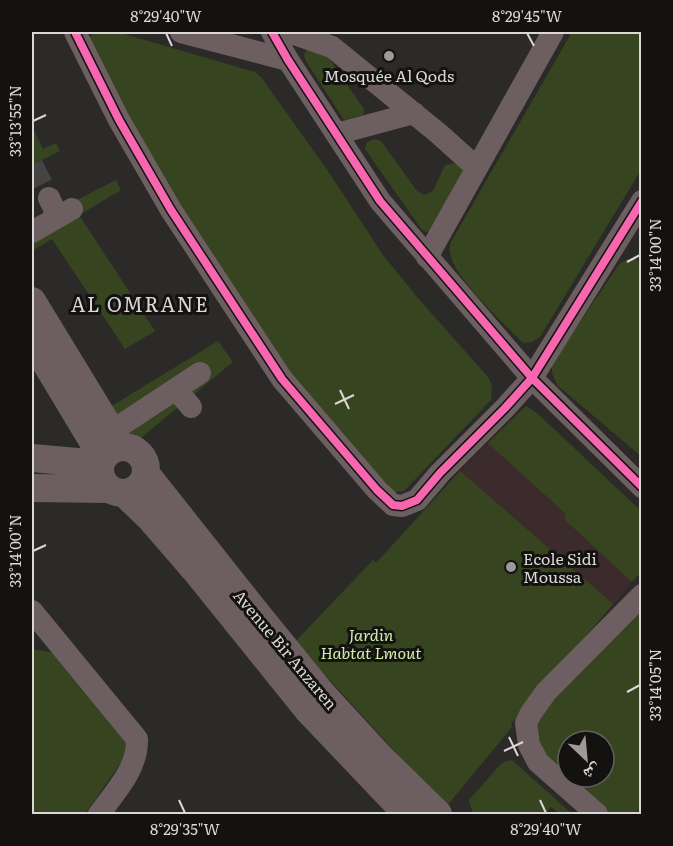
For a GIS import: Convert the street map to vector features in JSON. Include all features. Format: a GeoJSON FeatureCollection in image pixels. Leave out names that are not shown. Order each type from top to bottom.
{"type":"FeatureCollection","features":[{"type":"Feature","properties":{"kind":"main road","name":"Avenue Bir Anzaren"},"geometry":{"type":"LineString","coordinates":[[32,301],[112,464],[138,487],[146,474],[323,694],[379,756],[438,814]]}},
{"type":"Feature","properties":{"kind":"main road","name":"Avenue Bir Anzaren"},"geometry":{"type":"LineString","coordinates":[[32,340],[77,416],[151,519],[308,710],[407,814]]}},
{"type":"Feature","properties":{"kind":"main road"},"geometry":{"type":"LineString","coordinates":[[34,458],[54,451],[64,442],[77,416]]}},
{"type":"Feature","properties":{"kind":"main road"},"geometry":{"type":"LineString","coordinates":[[34,458],[112,464]]}},
{"type":"Feature","properties":{"kind":"main road"},"geometry":{"type":"LineString","coordinates":[[36,494],[112,464]]}},
{"type":"Feature","properties":{"kind":"street"},"geometry":{"type":"LineString","coordinates":[[75,32],[119,120],[171,210],[282,379],[377,490],[393,505],[402,507],[417,500],[532,378],[638,216]]}},
{"type":"Feature","properties":{"kind":"street"},"geometry":{"type":"LineString","coordinates":[[181,32],[288,60]]}},
{"type":"Feature","properties":{"kind":"street"},"geometry":{"type":"LineString","coordinates":[[272,32],[380,201],[532,378],[642,487]]}},
{"type":"Feature","properties":{"kind":"street"},"geometry":{"type":"LineString","coordinates":[[289,32],[332,47],[414,113],[477,168]]}},
{"type":"Feature","properties":{"kind":"street"},"geometry":{"type":"LineString","coordinates":[[427,257],[553,32]]}},
{"type":"Feature","properties":{"kind":"street"},"geometry":{"type":"LineString","coordinates":[[336,134],[414,113]]}},
{"type":"Feature","properties":{"kind":"street"},"geometry":{"type":"LineString","coordinates":[[32,232],[60,208]]}},
{"type":"Feature","properties":{"kind":"street"},"geometry":{"type":"LineString","coordinates":[[112,464],[176,389],[200,373]]}},
{"type":"Feature","properties":{"kind":"street"},"geometry":{"type":"LineString","coordinates":[[176,389],[190,407]]}},
{"type":"Feature","properties":{"kind":"street"},"geometry":{"type":"LineString","coordinates":[[597,814],[538,762],[529,745],[526,723],[546,692],[642,595]]}},
{"type":"Feature","properties":{"kind":"street"},"geometry":{"type":"LineString","coordinates":[[32,611],[137,739],[138,750],[134,765],[99,814]]}},
{"type":"Feature","properties":{"kind":"shaded area","name":"Ecole Sidi Moussa"},"geometry":{"type":"Polygon","coordinates":[[[517,414],[641,572],[511,724],[452,479],[517,414]]]}},
{"type":"Feature","properties":{"kind":"green space"},"geometry":{"type":"Polygon","coordinates":[[[94,32],[117,32],[255,72],[261,77],[328,171],[383,255],[488,377],[492,385],[491,400],[404,491],[391,493],[285,369],[161,181],[91,47],[90,37],[94,32]]]}},
{"type":"Feature","properties":{"kind":"green space"},"geometry":{"type":"Polygon","coordinates":[[[572,32],[641,32],[641,170],[540,337],[532,342],[523,343],[469,287],[453,262],[450,247],[572,32]]]}},
{"type":"Feature","properties":{"kind":"green space"},"geometry":{"type":"Polygon","coordinates":[[[311,48],[323,50],[364,109],[363,115],[344,120],[306,61],[304,56],[306,50],[311,48]]]}},
{"type":"Feature","properties":{"kind":"green space"},"geometry":{"type":"Polygon","coordinates":[[[32,126],[43,149],[56,143],[60,151],[32,165],[32,126]]]}},
{"type":"Feature","properties":{"kind":"green space"},"geometry":{"type":"Polygon","coordinates":[[[374,139],[381,141],[417,191],[424,195],[433,191],[445,165],[457,163],[463,170],[435,229],[427,232],[422,230],[365,149],[367,142],[374,139]]]}},
{"type":"Feature","properties":{"kind":"green space"},"geometry":{"type":"Polygon","coordinates":[[[116,180],[121,190],[79,215],[155,331],[125,349],[52,239],[32,251],[32,223],[116,180]]]}},
{"type":"Feature","properties":{"kind":"green space"},"geometry":{"type":"Polygon","coordinates":[[[628,259],[636,259],[641,264],[641,456],[557,385],[552,373],[552,364],[620,263],[628,259]]]}},
{"type":"Feature","properties":{"kind":"green space"},"geometry":{"type":"Polygon","coordinates":[[[218,341],[233,362],[136,442],[110,407],[218,341]]]}},
{"type":"Feature","properties":{"kind":"green space"},"geometry":{"type":"Polygon","coordinates":[[[526,406],[537,413],[641,511],[641,572],[632,582],[564,519],[566,514],[488,443],[526,406]]]}},
{"type":"Feature","properties":{"kind":"green space","name":"Jardin Habtat Lmout"},"geometry":{"type":"Polygon","coordinates":[[[460,471],[613,604],[511,724],[512,727],[446,807],[295,642],[373,560],[376,563],[460,471]]]}},
{"type":"Feature","properties":{"kind":"green space"},"geometry":{"type":"Polygon","coordinates":[[[641,602],[641,807],[635,814],[606,814],[578,789],[616,789],[616,729],[556,729],[556,770],[540,756],[532,718],[641,602]]]}},
{"type":"Feature","properties":{"kind":"green space"},"geometry":{"type":"Polygon","coordinates":[[[32,649],[55,653],[127,742],[122,761],[85,814],[32,814],[32,649]]]}},
{"type":"Feature","properties":{"kind":"green space"},"geometry":{"type":"Polygon","coordinates":[[[512,760],[572,814],[560,814],[551,807],[545,814],[473,814],[469,800],[500,765],[512,760]]]}},
{"type":"Feature","properties":{"kind":"tunnel"},"geometry":{"type":"LineString","coordinates":[[32,165],[49,198]]}},
{"type":"Feature","properties":{"kind":"cycle path"},"geometry":{"type":"LineString","coordinates":[[75,32],[119,120],[171,210],[282,379],[377,490],[393,505],[402,506],[417,500],[532,378],[642,201]]}},
{"type":"Feature","properties":{"kind":"cycle path"},"geometry":{"type":"LineString","coordinates":[[272,32],[380,201],[532,378],[642,487]]}},
{"type":"Feature","properties":{"kind":"place","name":"Mosquée Al Qods"},"geometry":{"type":"Point","coordinates":[389,56]}},
{"type":"Feature","properties":{"kind":"place","name":"Ecole Sidi Moussa"},"geometry":{"type":"Point","coordinates":[511,567]}},
{"type":"Feature","properties":{"kind":"district","name":"AL OMRANE"},"geometry":{"type":"Point","coordinates":[140,303]}}]}
